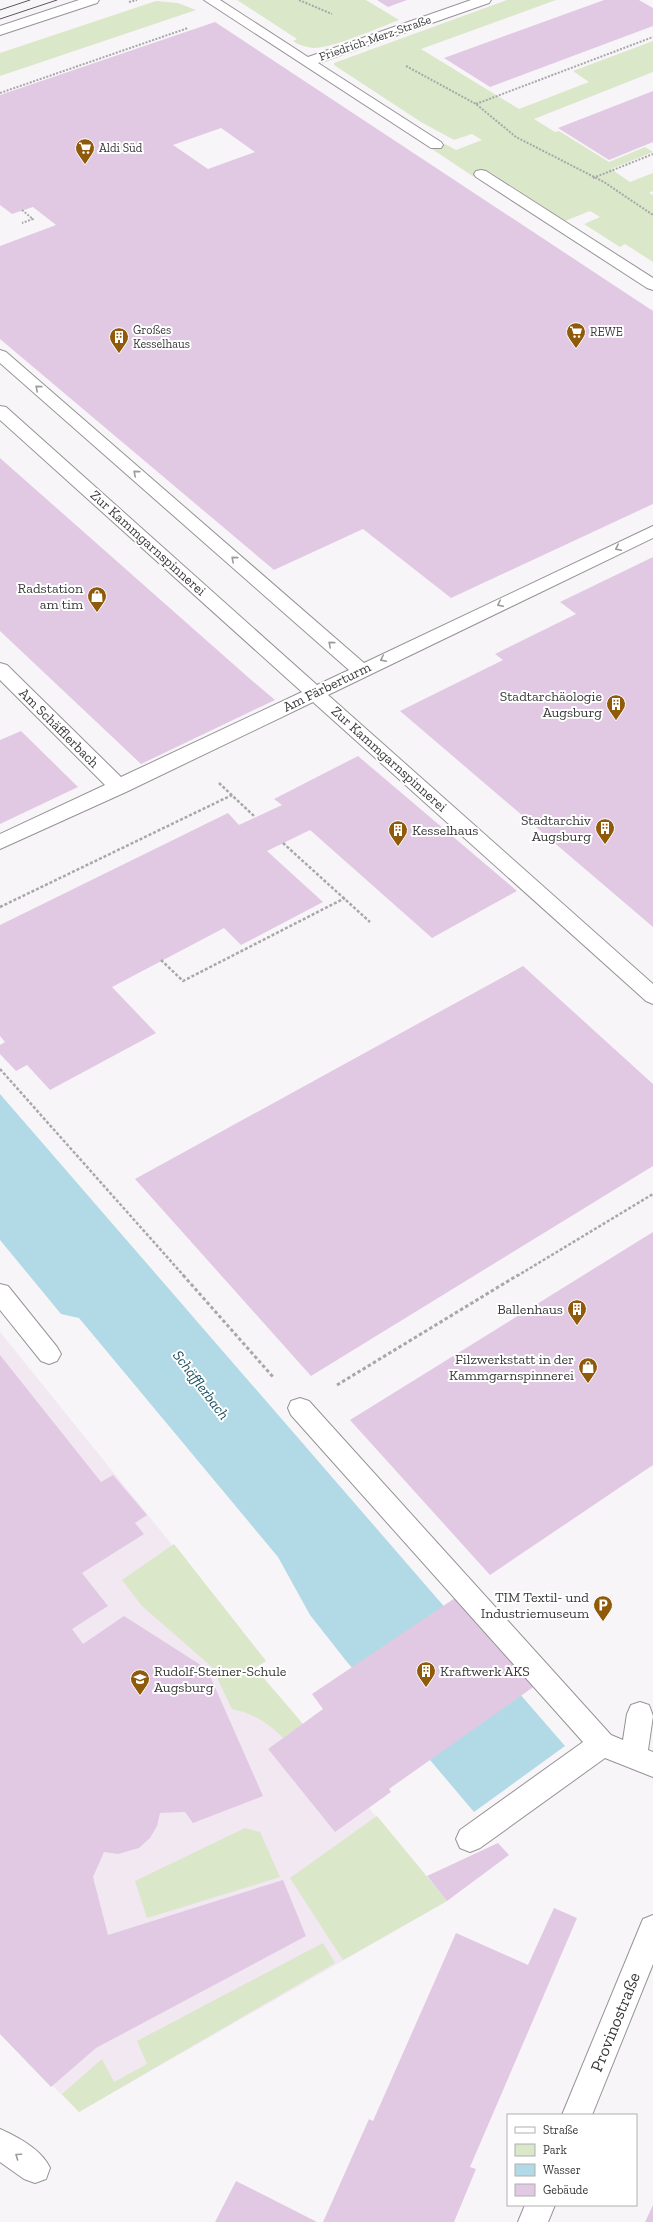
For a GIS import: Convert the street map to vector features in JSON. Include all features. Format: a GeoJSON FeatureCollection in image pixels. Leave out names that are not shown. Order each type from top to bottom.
{"type":"FeatureCollection","features":[{"type":"Feature","properties":{"kind":"street"},"geometry":{"type":"LineString","coordinates":[[0,31],[92,0]]}},
{"type":"Feature","properties":{"kind":"street","name":"Friedrich-Merz-Straße"},"geometry":{"type":"LineString","coordinates":[[211,0],[306,62],[484,0]]}},
{"type":"Feature","properties":{"kind":"street"},"geometry":{"type":"LineString","coordinates":[[306,62],[436,145]]}},
{"type":"Feature","properties":{"kind":"street"},"geometry":{"type":"LineString","coordinates":[[482,174],[653,285]]}},
{"type":"Feature","properties":{"kind":"street"},"geometry":{"type":"LineString","coordinates":[[0,355],[361,670]]}},
{"type":"Feature","properties":{"kind":"street","name":"Zur Kammgarnspinnerei"},"geometry":{"type":"LineString","coordinates":[[0,411],[653,996]]}},
{"type":"Feature","properties":{"kind":"street","name":"Am Färberturm"},"geometry":{"type":"LineString","coordinates":[[0,842],[189,754],[361,670],[653,531]]}},
{"type":"Feature","properties":{"kind":"street","name":"Am Schäfflerbach"},"geometry":{"type":"LineString","coordinates":[[0,669],[119,787]]}},
{"type":"Feature","properties":{"kind":"street"},"geometry":{"type":"LineString","coordinates":[[0,1293],[49,1354]]}},
{"type":"Feature","properties":{"kind":"street"},"geometry":{"type":"LineString","coordinates":[[300,1408],[602,1744],[644,1761],[640,1714]]}},
{"type":"Feature","properties":{"kind":"street"},"geometry":{"type":"LineString","coordinates":[[470,1839],[602,1744]]}},
{"type":"Feature","properties":{"kind":"street","name":"Provinostraße"},"geometry":{"type":"LineString","coordinates":[[577,2114],[653,1928]]}},
{"type":"Feature","properties":{"kind":"street"},"geometry":{"type":"LineString","coordinates":[[0,2144],[35,2168]]}},
{"type":"Feature","properties":{"kind":"street"},"geometry":{"type":"LineString","coordinates":[[533,2222],[540,2206]]}},
{"type":"Feature","properties":{"kind":"path"},"geometry":{"type":"LineString","coordinates":[[300,1],[305,0]]}},
{"type":"Feature","properties":{"kind":"path"},"geometry":{"type":"LineString","coordinates":[[300,1],[332,14],[372,39],[378,47],[411,70],[476,104],[514,136],[536,146],[593,178],[641,206],[653,215]]}},
{"type":"Feature","properties":{"kind":"path"},"geometry":{"type":"LineString","coordinates":[[0,93],[194,26]]}},
{"type":"Feature","properties":{"kind":"path"},"geometry":{"type":"LineString","coordinates":[[476,104],[653,37]]}},
{"type":"Feature","properties":{"kind":"path"},"geometry":{"type":"LineString","coordinates":[[593,178],[653,154]]}},
{"type":"Feature","properties":{"kind":"path"},"geometry":{"type":"LineString","coordinates":[[22,210],[32,219],[22,223]]}},
{"type":"Feature","properties":{"kind":"path"},"geometry":{"type":"LineString","coordinates":[[189,754],[255,817]]}},
{"type":"Feature","properties":{"kind":"path"},"geometry":{"type":"LineString","coordinates":[[0,907],[232,795]]}},
{"type":"Feature","properties":{"kind":"path"},"geometry":{"type":"LineString","coordinates":[[283,843],[370,922]]}},
{"type":"Feature","properties":{"kind":"path"},"geometry":{"type":"LineString","coordinates":[[161,960],[184,981],[345,898]]}},
{"type":"Feature","properties":{"kind":"path"},"geometry":{"type":"LineString","coordinates":[[0,1069],[300,1408],[653,1194]]}},
{"type":"Feature","properties":{"kind":"shaded area","name":"Rudolf-Steiner-Schule Augsburg"},"geometry":{"type":"Polygon","coordinates":[[[0,1332],[266,1661],[255,1668],[303,1724],[268,1749],[335,1831],[369,1808],[447,1901],[79,2112],[0,2034],[0,1332]]]}},
{"type":"Feature","properties":{"kind":"green space"},"geometry":{"type":"Polygon","coordinates":[[[237,0],[366,0],[399,20],[331,45],[313,48],[303,46],[293,41],[297,39],[237,0]]]}},
{"type":"Feature","properties":{"kind":"green space"},"geometry":{"type":"Polygon","coordinates":[[[507,0],[556,0],[421,49],[519,109],[589,82],[573,71],[653,41],[653,72],[534,119],[555,132],[559,131],[609,162],[645,147],[653,152],[611,169],[630,182],[653,173],[653,191],[649,193],[653,195],[653,262],[625,244],[620,247],[584,224],[600,217],[590,211],[565,221],[490,172],[474,177],[432,149],[445,144],[456,150],[482,140],[472,134],[454,140],[421,122],[334,65],[334,63],[507,0]]]}},
{"type":"Feature","properties":{"kind":"green space"},"geometry":{"type":"Polygon","coordinates":[[[156,1],[178,3],[196,10],[0,76],[0,53],[156,1]]]}},
{"type":"Feature","properties":{"kind":"green space"},"geometry":{"type":"Polygon","coordinates":[[[174,1544],[266,1661],[255,1668],[303,1724],[283,1738],[260,1719],[247,1713],[232,1709],[212,1667],[142,1606],[122,1580],[174,1544]]]}},
{"type":"Feature","properties":{"kind":"green space"},"geometry":{"type":"Polygon","coordinates":[[[377,1816],[447,1901],[343,1960],[290,1878],[377,1816]]]}},
{"type":"Feature","properties":{"kind":"green space"},"geometry":{"type":"Polygon","coordinates":[[[245,1828],[260,1832],[280,1877],[147,1918],[135,1881],[245,1828]]]}},
{"type":"Feature","properties":{"kind":"green space"},"geometry":{"type":"Polygon","coordinates":[[[323,1943],[335,1963],[79,2112],[62,2094],[102,2059],[114,2082],[147,2064],[137,2041],[323,1943]]]}},
{"type":"Feature","properties":{"kind":"water","name":"Schäfflerbach"},"geometry":{"type":"Polygon","coordinates":[[[0,1094],[565,1746],[474,1812],[347,1662],[310,1615],[278,1557],[79,1318],[61,1314],[0,1240],[0,1094]]]}},
{"type":"Feature","properties":{"kind":"building"},"geometry":{"type":"Polygon","coordinates":[[[377,0],[407,0],[388,7],[377,0]]]}},
{"type":"Feature","properties":{"kind":"building"},"geometry":{"type":"Polygon","coordinates":[[[604,0],[639,0],[653,8],[653,26],[490,87],[444,58],[604,0]]]}},
{"type":"Feature","properties":{"kind":"building"},"geometry":{"type":"Polygon","coordinates":[[[215,22],[653,311],[653,504],[451,598],[363,529],[274,570],[0,339],[0,246],[56,225],[33,207],[12,214],[0,205],[0,95],[215,22]],[[221,128],[173,145],[208,169],[255,152],[221,128]]]}},
{"type":"Feature","properties":{"kind":"building"},"geometry":{"type":"Polygon","coordinates":[[[653,91],[653,142],[609,160],[558,128],[653,91]]]}},
{"type":"Feature","properties":{"kind":"building"},"geometry":{"type":"Polygon","coordinates":[[[0,458],[275,700],[141,764],[0,631],[0,458]]]}},
{"type":"Feature","properties":{"kind":"building","name":"Stadtarchiv Augsburg"},"geometry":{"type":"Polygon","coordinates":[[[653,557],[653,927],[400,711],[503,660],[495,654],[576,614],[560,602],[653,557]]]}},
{"type":"Feature","properties":{"kind":"building"},"geometry":{"type":"Polygon","coordinates":[[[21,731],[78,787],[0,824],[0,740],[21,731]]]}},
{"type":"Feature","properties":{"kind":"building"},"geometry":{"type":"Polygon","coordinates":[[[358,756],[517,891],[432,938],[310,830],[267,851],[323,902],[241,945],[224,928],[112,987],[156,1033],[50,1090],[27,1065],[16,1071],[0,1054],[0,1045],[5,1042],[0,1036],[0,925],[228,813],[239,825],[282,805],[274,799],[358,756]]]}},
{"type":"Feature","properties":{"kind":"building"},"geometry":{"type":"Polygon","coordinates":[[[523,966],[653,1084],[653,1166],[311,1376],[135,1179],[523,966]]]}},
{"type":"Feature","properties":{"kind":"building","name":"Ballenhaus"},"geometry":{"type":"Polygon","coordinates":[[[653,1232],[653,1465],[490,1575],[350,1420],[653,1232]]]}},
{"type":"Feature","properties":{"kind":"building","name":"Rudolf-Steiner-Schule Augsburg"},"geometry":{"type":"Polygon","coordinates":[[[0,1355],[101,1482],[113,1475],[147,1515],[135,1523],[144,1534],[82,1573],[108,1606],[72,1629],[83,1644],[124,1616],[207,1669],[263,1796],[193,1823],[185,1812],[160,1813],[157,1826],[150,1838],[139,1848],[118,1854],[104,1852],[93,1877],[108,1935],[283,1880],[306,1936],[96,2048],[51,2087],[0,2034],[0,1355]]]}},
{"type":"Feature","properties":{"kind":"building","name":"Kraftwerk AKS"},"geometry":{"type":"Polygon","coordinates":[[[461,1594],[539,1683],[389,1789],[391,1792],[335,1832],[268,1749],[323,1709],[312,1694],[461,1594]]]}},
{"type":"Feature","properties":{"kind":"building"},"geometry":{"type":"Polygon","coordinates":[[[498,1843],[509,1855],[447,1901],[427,1876],[498,1843]]]}},
{"type":"Feature","properties":{"kind":"building"},"geometry":{"type":"Polygon","coordinates":[[[554,1908],[577,1918],[470,2167],[476,2169],[454,2222],[323,2222],[369,2119],[373,2121],[456,1933],[528,1965],[554,1908]]]}},
{"type":"Feature","properties":{"kind":"building"},"geometry":{"type":"Polygon","coordinates":[[[236,2181],[317,2222],[215,2222],[236,2181]]]}},
{"type":"Feature","properties":{"kind":"building"},"geometry":{"type":"Polygon","coordinates":[[[653,2205],[653,2222],[645,2222],[653,2205]]]}},
{"type":"Feature","properties":{"kind":"tram line"},"geometry":{"type":"LineString","coordinates":[[0,10],[30,0]]}},
{"type":"Feature","properties":{"kind":"tram line"},"geometry":{"type":"LineString","coordinates":[[0,19],[57,0]]}},
{"type":"Feature","properties":{"kind":"place","name":"Aldi Süd"},"geometry":{"type":"Point","coordinates":[85,165]}},
{"type":"Feature","properties":{"kind":"place","name":"REWE"},"geometry":{"type":"Point","coordinates":[576,349]}},
{"type":"Feature","properties":{"kind":"place","name":"Großes Kesselhaus"},"geometry":{"type":"Point","coordinates":[119,354]}},
{"type":"Feature","properties":{"kind":"place","name":"Radstation am tim"},"geometry":{"type":"Point","coordinates":[97,613]}},
{"type":"Feature","properties":{"kind":"place","name":"Stadtarchäologie Augsburg"},"geometry":{"type":"Point","coordinates":[616,721]}},
{"type":"Feature","properties":{"kind":"place","name":"Stadtarchiv Augsburg"},"geometry":{"type":"Point","coordinates":[605,845]}},
{"type":"Feature","properties":{"kind":"place","name":"Kesselhaus"},"geometry":{"type":"Point","coordinates":[398,847]}},
{"type":"Feature","properties":{"kind":"place","name":"Ballenhaus"},"geometry":{"type":"Point","coordinates":[577,1326]}},
{"type":"Feature","properties":{"kind":"place","name":"Filzwerkstatt in der Kammgarnspinnerei"},"geometry":{"type":"Point","coordinates":[588,1384]}},
{"type":"Feature","properties":{"kind":"place","name":"TIM Textil- und Industriemuseum"},"geometry":{"type":"Point","coordinates":[603,1622]}},
{"type":"Feature","properties":{"kind":"place","name":"Kraftwerk AKS"},"geometry":{"type":"Point","coordinates":[426,1688]}},
{"type":"Feature","properties":{"kind":"place","name":"Rudolf-Steiner-Schule Augsburg"},"geometry":{"type":"Point","coordinates":[140,1696]}}]}
